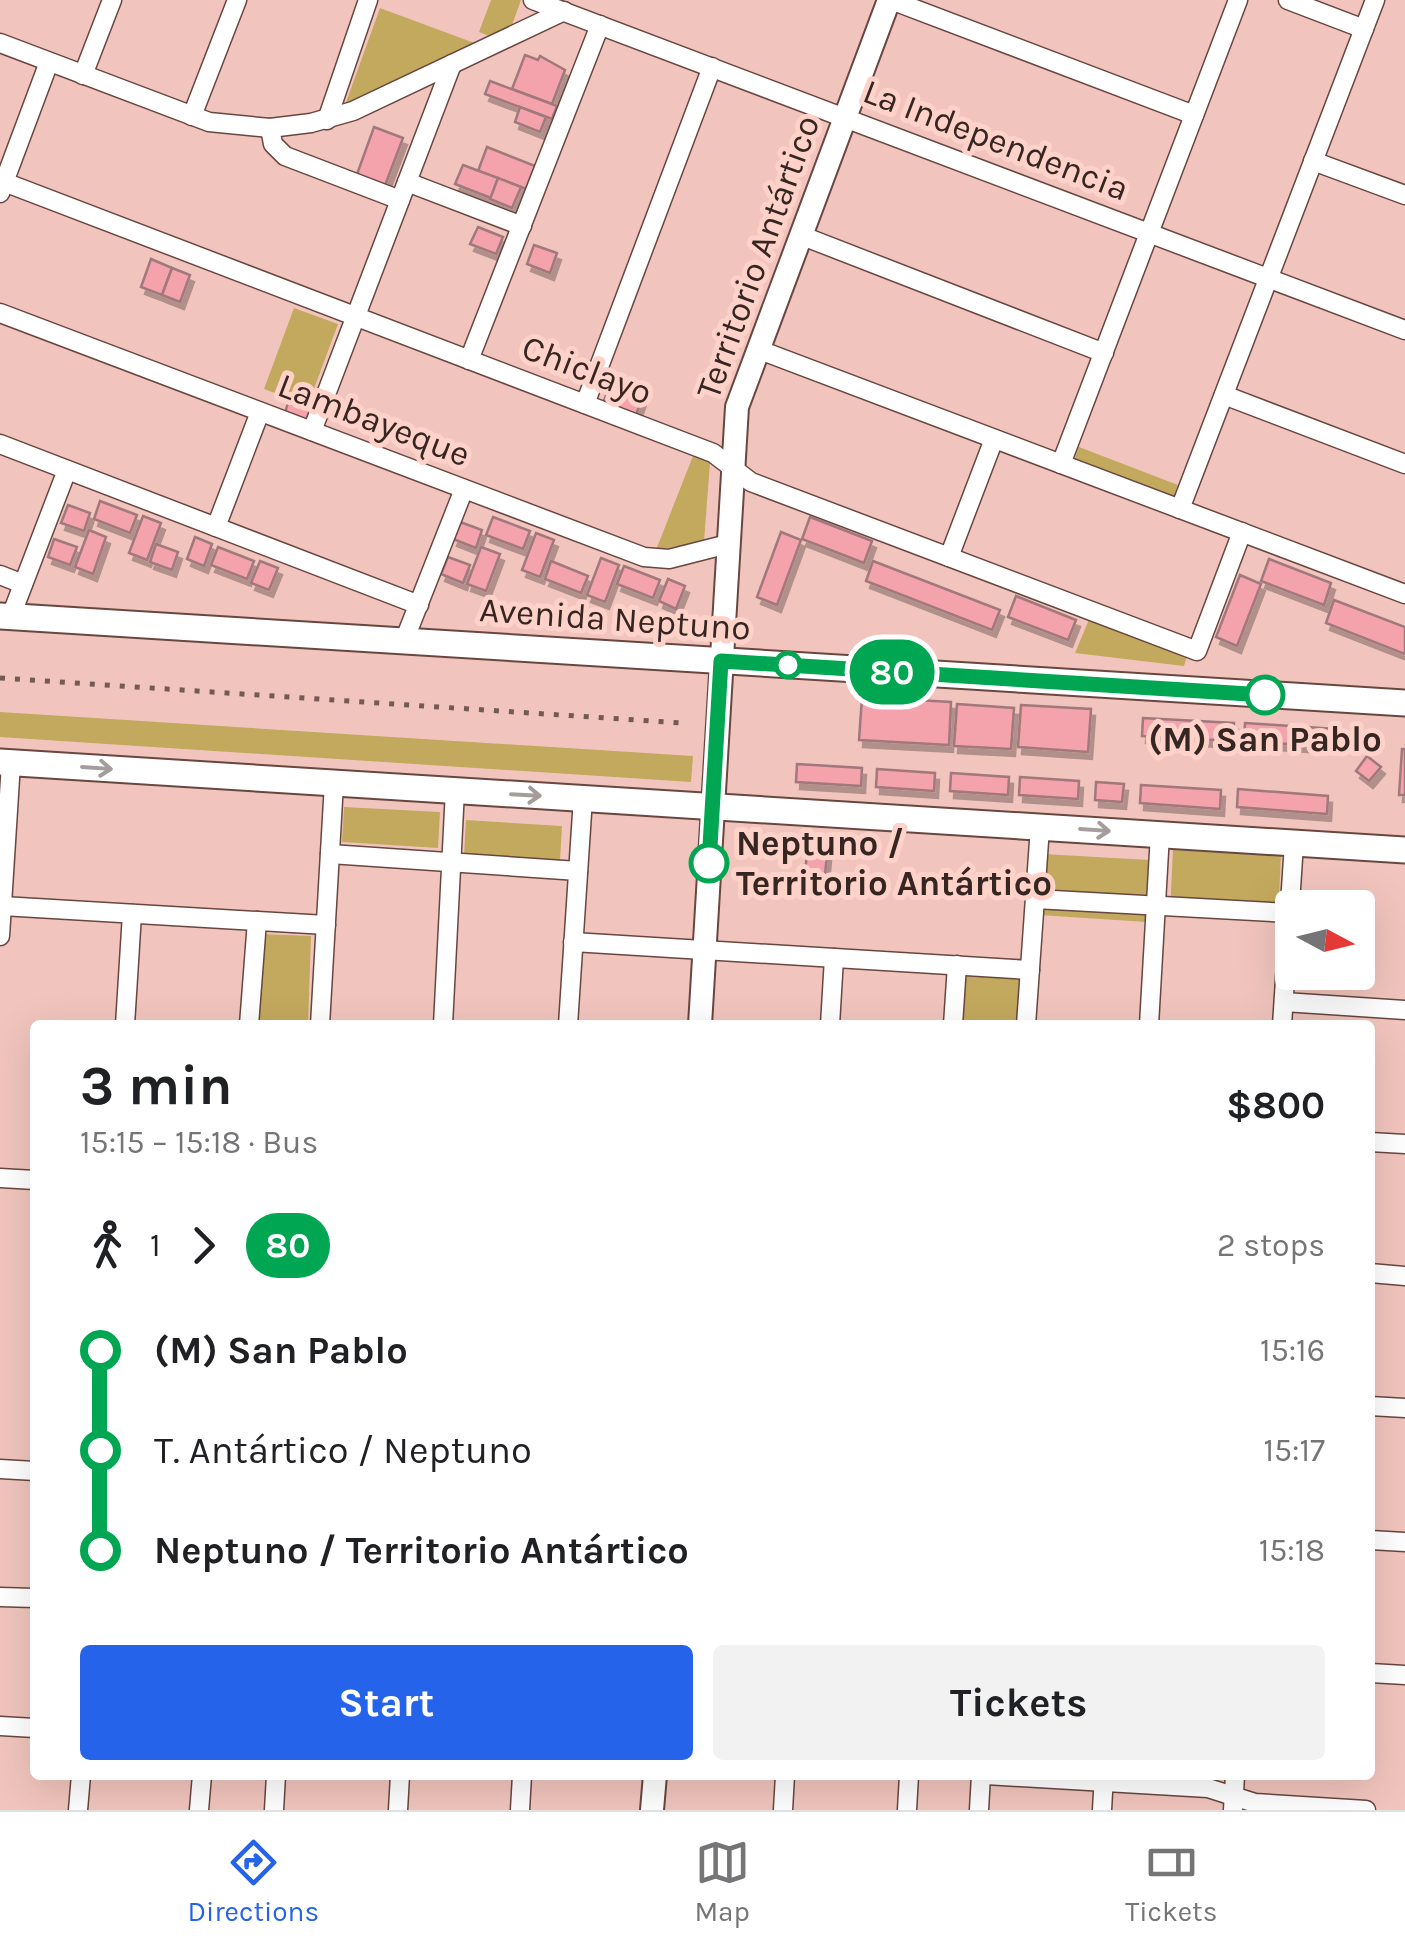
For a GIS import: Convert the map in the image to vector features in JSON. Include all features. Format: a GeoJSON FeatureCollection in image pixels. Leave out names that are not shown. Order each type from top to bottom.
{"type":"FeatureCollection","features":[{"type":"Feature","properties":{"kind":"main road","name":"Avenida Neptuno"},"geometry":{"type":"LineString","coordinates":[[5,616],[1405,703]]}},
{"type":"Feature","properties":{"kind":"main road"},"geometry":{"type":"LineString","coordinates":[[6,762],[1405,850]]}},
{"type":"Feature","properties":{"kind":"street"},"geometry":{"type":"LineString","coordinates":[[84,75],[112,0]]}},
{"type":"Feature","properties":{"kind":"street"},"geometry":{"type":"LineString","coordinates":[[192,116],[237,0]]}},
{"type":"Feature","properties":{"kind":"street"},"geometry":{"type":"LineString","coordinates":[[326,120],[368,0]]}},
{"type":"Feature","properties":{"kind":"street"},"geometry":{"type":"LineString","coordinates":[[514,36],[530,0]]}},
{"type":"Feature","properties":{"kind":"street","name":"La Independencia"},"geometry":{"type":"LineString","coordinates":[[530,0],[1405,330]]}},
{"type":"Feature","properties":{"kind":"street"},"geometry":{"type":"LineString","coordinates":[[890,0],[1194,115]]}},
{"type":"Feature","properties":{"kind":"street","name":"Territorio Antártico"},"geometry":{"type":"LineString","coordinates":[[700,1020],[737,407],[890,0]]}},
{"type":"Feature","properties":{"kind":"street"},"geometry":{"type":"LineString","coordinates":[[1061,464],[1238,0]]}},
{"type":"Feature","properties":{"kind":"street"},"geometry":{"type":"LineString","coordinates":[[1288,0],[1364,28]]}},
{"type":"Feature","properties":{"kind":"street"},"geometry":{"type":"LineString","coordinates":[[1180,509],[1375,0]]}},
{"type":"Feature","properties":{"kind":"street"},"geometry":{"type":"LineString","coordinates":[[0,43],[192,116],[227,126],[270,128],[326,120],[374,103],[564,11]]}},
{"type":"Feature","properties":{"kind":"street"},"geometry":{"type":"LineString","coordinates":[[469,360],[600,25]]}},
{"type":"Feature","properties":{"kind":"street"},"geometry":{"type":"LineString","coordinates":[[2,188],[49,62]]}},
{"type":"Feature","properties":{"kind":"street"},"geometry":{"type":"LineString","coordinates":[[312,432],[452,64]]}},
{"type":"Feature","properties":{"kind":"street"},"geometry":{"type":"LineString","coordinates":[[586,404],[712,68]]}},
{"type":"Feature","properties":{"kind":"street"},"geometry":{"type":"LineString","coordinates":[[270,128],[270,138],[280,153],[522,226]]}},
{"type":"Feature","properties":{"kind":"street"},"geometry":{"type":"LineString","coordinates":[[1313,162],[1405,195]]}},
{"type":"Feature","properties":{"kind":"street","name":"Chiclayo"},"geometry":{"type":"LineString","coordinates":[[2,188],[356,316],[713,452],[751,482],[1197,650],[1242,532]]}},
{"type":"Feature","properties":{"kind":"street"},"geometry":{"type":"LineString","coordinates":[[800,235],[1104,352]]}},
{"type":"Feature","properties":{"kind":"street","name":"Lambayeque"},"geometry":{"type":"LineString","coordinates":[[0,314],[650,559],[669,559],[728,544]]}},
{"type":"Feature","properties":{"kind":"street"},"geometry":{"type":"LineString","coordinates":[[757,349],[1405,594]]}},
{"type":"Feature","properties":{"kind":"street"},"geometry":{"type":"LineString","coordinates":[[1224,395],[1405,464]]}},
{"type":"Feature","properties":{"kind":"street"},"geometry":{"type":"LineString","coordinates":[[216,528],[260,412]]}},
{"type":"Feature","properties":{"kind":"street"},"geometry":{"type":"LineString","coordinates":[[949,557],[994,439]]}},
{"type":"Feature","properties":{"kind":"street"},"geometry":{"type":"LineString","coordinates":[[0,444],[418,605]]}},
{"type":"Feature","properties":{"kind":"street"},"geometry":{"type":"LineString","coordinates":[[5,616],[23,584],[67,470]]}},
{"type":"Feature","properties":{"kind":"street"},"geometry":{"type":"LineString","coordinates":[[404,641],[464,489]]}},
{"type":"Feature","properties":{"kind":"street"},"geometry":{"type":"LineString","coordinates":[[0,575],[23,584]]}},
{"type":"Feature","properties":{"kind":"street"},"geometry":{"type":"LineString","coordinates":[[0,936],[6,762]]}},
{"type":"Feature","properties":{"kind":"street"},"geometry":{"type":"LineString","coordinates":[[320,1020],[334,783]]}},
{"type":"Feature","properties":{"kind":"street"},"geometry":{"type":"LineString","coordinates":[[443,1020],[455,790]]}},
{"type":"Feature","properties":{"kind":"street"},"geometry":{"type":"LineString","coordinates":[[568,1020],[583,798]]}},
{"type":"Feature","properties":{"kind":"street"},"geometry":{"type":"LineString","coordinates":[[1026,1020],[1040,827]]}},
{"type":"Feature","properties":{"kind":"street"},"geometry":{"type":"LineString","coordinates":[[1149,1020],[1160,834]]}},
{"type":"Feature","properties":{"kind":"street"},"geometry":{"type":"LineString","coordinates":[[1291,890],[1294,842]]}},
{"type":"Feature","properties":{"kind":"street"},"geometry":{"type":"LineString","coordinates":[[330,854],[578,871]]}},
{"type":"Feature","properties":{"kind":"street"},"geometry":{"type":"LineString","coordinates":[[1034,899],[1275,912]]}},
{"type":"Feature","properties":{"kind":"street"},"geometry":{"type":"LineString","coordinates":[[1,919],[132,914],[326,924]]}},
{"type":"Feature","properties":{"kind":"street"},"geometry":{"type":"LineString","coordinates":[[125,1020],[132,914]]}},
{"type":"Feature","properties":{"kind":"street"},"geometry":{"type":"LineString","coordinates":[[249,1020],[257,920]]}},
{"type":"Feature","properties":{"kind":"street"},"geometry":{"type":"LineString","coordinates":[[573,942],[1030,970]]}},
{"type":"Feature","properties":{"kind":"street"},"geometry":{"type":"LineString","coordinates":[[830,1020],[834,958]]}},
{"type":"Feature","properties":{"kind":"street"},"geometry":{"type":"LineString","coordinates":[[954,1020],[957,965]]}},
{"type":"Feature","properties":{"kind":"street"},"geometry":{"type":"LineString","coordinates":[[1282,1020],[1285,990]]}},
{"type":"Feature","properties":{"kind":"street"},"geometry":{"type":"LineString","coordinates":[[1284,1002],[1405,1010]]}},
{"type":"Feature","properties":{"kind":"street"},"geometry":{"type":"LineString","coordinates":[[1375,1142],[1405,1144]]}},
{"type":"Feature","properties":{"kind":"street"},"geometry":{"type":"LineString","coordinates":[[0,1178],[30,1180]]}},
{"type":"Feature","properties":{"kind":"street"},"geometry":{"type":"LineString","coordinates":[[1375,1273],[1405,1276]]}},
{"type":"Feature","properties":{"kind":"street"},"geometry":{"type":"LineString","coordinates":[[1375,1406],[1405,1408]]}},
{"type":"Feature","properties":{"kind":"street"},"geometry":{"type":"LineString","coordinates":[[0,1469],[30,1471]]}},
{"type":"Feature","properties":{"kind":"street"},"geometry":{"type":"LineString","coordinates":[[1375,1540],[1405,1542]]}},
{"type":"Feature","properties":{"kind":"street"},"geometry":{"type":"LineString","coordinates":[[0,1597],[30,1598]]}},
{"type":"Feature","properties":{"kind":"street"},"geometry":{"type":"LineString","coordinates":[[1375,1673],[1405,1675]]}},
{"type":"Feature","properties":{"kind":"street"},"geometry":{"type":"LineString","coordinates":[[0,1726],[30,1728]]}},
{"type":"Feature","properties":{"kind":"street"},"geometry":{"type":"LineString","coordinates":[[78,1810],[80,1780]]}},
{"type":"Feature","properties":{"kind":"street"},"geometry":{"type":"LineString","coordinates":[[199,1810],[202,1780]]}},
{"type":"Feature","properties":{"kind":"street"},"geometry":{"type":"LineString","coordinates":[[274,1810],[276,1780]]}},
{"type":"Feature","properties":{"kind":"street"},"geometry":{"type":"LineString","coordinates":[[398,1810],[400,1780]]}},
{"type":"Feature","properties":{"kind":"street"},"geometry":{"type":"LineString","coordinates":[[520,1810],[522,1780]]}},
{"type":"Feature","properties":{"kind":"street"},"geometry":{"type":"LineString","coordinates":[[652,1810],[655,1780]]}},
{"type":"Feature","properties":{"kind":"street"},"geometry":{"type":"LineString","coordinates":[[783,1810],[785,1780]]}},
{"type":"Feature","properties":{"kind":"street"},"geometry":{"type":"LineString","coordinates":[[907,1810],[909,1780]]}},
{"type":"Feature","properties":{"kind":"street"},"geometry":{"type":"LineString","coordinates":[[979,1810],[983,1780]]}},
{"type":"Feature","properties":{"kind":"street"},"geometry":{"type":"LineString","coordinates":[[1102,1810],[1104,1780]]}},
{"type":"Feature","properties":{"kind":"street"},"geometry":{"type":"LineString","coordinates":[[1116,1780],[1208,1788],[1233,1803],[1366,1810]]}},
{"type":"Feature","properties":{"kind":"shaded area"},"geometry":{"type":"Polygon","coordinates":[[[491,0],[521,0],[512,25],[489,36],[479,32],[491,0]]]}},
{"type":"Feature","properties":{"kind":"shaded area"},"geometry":{"type":"Polygon","coordinates":[[[380,8],[477,44],[345,105],[380,8]]]}},
{"type":"Feature","properties":{"kind":"shaded area"},"geometry":{"type":"Polygon","coordinates":[[[294,308],[338,324],[308,405],[264,389],[294,308]]]}},
{"type":"Feature","properties":{"kind":"shaded area"},"geometry":{"type":"Polygon","coordinates":[[[1079,447],[1178,485],[1172,501],[1073,464],[1079,447]]]}},
{"type":"Feature","properties":{"kind":"shaded area"},"geometry":{"type":"Polygon","coordinates":[[[693,456],[710,462],[704,542],[656,550],[693,456]]]}},
{"type":"Feature","properties":{"kind":"shaded area"},"geometry":{"type":"Polygon","coordinates":[[[1090,617],[1187,656],[1184,666],[1075,653],[1090,617]]]}},
{"type":"Feature","properties":{"kind":"shaded area"},"geometry":{"type":"Polygon","coordinates":[[[0,712],[693,756],[691,782],[0,737],[0,712]]]}},
{"type":"Feature","properties":{"kind":"shaded area"},"geometry":{"type":"Polygon","coordinates":[[[344,807],[440,812],[438,848],[342,842],[344,807]]]}},
{"type":"Feature","properties":{"kind":"shaded area"},"geometry":{"type":"Polygon","coordinates":[[[466,820],[562,826],[560,861],[464,856],[466,820]]]}},
{"type":"Feature","properties":{"kind":"shaded area"},"geometry":{"type":"Polygon","coordinates":[[[1173,849],[1281,856],[1275,917],[1170,911],[1173,849]]]}},
{"type":"Feature","properties":{"kind":"shaded area"},"geometry":{"type":"Polygon","coordinates":[[[1043,854],[1150,860],[1147,922],[1039,915],[1043,854]]]}},
{"type":"Feature","properties":{"kind":"shaded area"},"geometry":{"type":"Polygon","coordinates":[[[262,934],[311,936],[308,1020],[258,1020],[262,934]]]}},
{"type":"Feature","properties":{"kind":"shaded area"},"geometry":{"type":"Polygon","coordinates":[[[965,971],[1021,977],[1018,1020],[962,1020],[965,971]]]}},
{"type":"Feature","properties":{"kind":"building"},"geometry":{"type":"Polygon","coordinates":[[[525,55],[538,60],[540,56],[565,70],[552,104],[512,89],[525,55]]]}},
{"type":"Feature","properties":{"kind":"building"},"geometry":{"type":"Polygon","coordinates":[[[490,81],[557,106],[552,119],[485,94],[490,81]]]}},
{"type":"Feature","properties":{"kind":"building"},"geometry":{"type":"Polygon","coordinates":[[[520,107],[546,117],[540,132],[515,122],[520,107]]]}},
{"type":"Feature","properties":{"kind":"building"},"geometry":{"type":"Polygon","coordinates":[[[374,127],[403,138],[384,188],[356,177],[374,127]]]}},
{"type":"Feature","properties":{"kind":"building"},"geometry":{"type":"Polygon","coordinates":[[[487,147],[535,166],[526,189],[478,171],[487,147]]]}},
{"type":"Feature","properties":{"kind":"building"},"geometry":{"type":"Polygon","coordinates":[[[463,165],[498,178],[491,198],[455,184],[463,165]]]}},
{"type":"Feature","properties":{"kind":"building"},"geometry":{"type":"Polygon","coordinates":[[[498,178],[521,187],[512,208],[490,199],[498,178]]]}},
{"type":"Feature","properties":{"kind":"building"},"geometry":{"type":"Polygon","coordinates":[[[478,227],[503,237],[496,254],[470,244],[478,227]]]}},
{"type":"Feature","properties":{"kind":"building"},"geometry":{"type":"Polygon","coordinates":[[[534,245],[557,253],[550,273],[527,264],[534,245]]]}},
{"type":"Feature","properties":{"kind":"building"},"geometry":{"type":"Polygon","coordinates":[[[151,259],[172,268],[162,295],[141,287],[151,259]]]}},
{"type":"Feature","properties":{"kind":"building"},"geometry":{"type":"Polygon","coordinates":[[[172,268],[190,275],[180,302],[162,295],[172,268]]]}},
{"type":"Feature","properties":{"kind":"building"},"geometry":{"type":"Polygon","coordinates":[[[613,378],[645,390],[636,415],[603,403],[613,378]]]}},
{"type":"Feature","properties":{"kind":"building"},"geometry":{"type":"Polygon","coordinates":[[[288,403],[310,410],[307,421],[285,413],[288,403]]]}},
{"type":"Feature","properties":{"kind":"building"},"geometry":{"type":"Polygon","coordinates":[[[100,501],[137,515],[130,533],[94,519],[100,501]]]}},
{"type":"Feature","properties":{"kind":"building"},"geometry":{"type":"Polygon","coordinates":[[[68,505],[90,513],[84,531],[61,523],[68,505]]]}},
{"type":"Feature","properties":{"kind":"building"},"geometry":{"type":"Polygon","coordinates":[[[143,516],[161,523],[147,560],[129,553],[143,516]]]}},
{"type":"Feature","properties":{"kind":"building"},"geometry":{"type":"Polygon","coordinates":[[[493,517],[530,531],[523,549],[486,535],[493,517]]]}},
{"type":"Feature","properties":{"kind":"building"},"geometry":{"type":"Polygon","coordinates":[[[810,517],[872,541],[864,563],[802,539],[810,517]]]}},
{"type":"Feature","properties":{"kind":"building"},"geometry":{"type":"Polygon","coordinates":[[[460,522],[482,530],[476,548],[453,539],[460,522]]]}},
{"type":"Feature","properties":{"kind":"building"},"geometry":{"type":"Polygon","coordinates":[[[89,530],[106,537],[93,574],[75,567],[89,530]]]}},
{"type":"Feature","properties":{"kind":"building"},"geometry":{"type":"Polygon","coordinates":[[[781,532],[801,540],[777,605],[757,597],[781,532]]]}},
{"type":"Feature","properties":{"kind":"building"},"geometry":{"type":"Polygon","coordinates":[[[536,533],[554,540],[540,577],[522,570],[536,533]]]}},
{"type":"Feature","properties":{"kind":"building"},"geometry":{"type":"Polygon","coordinates":[[[195,537],[212,544],[204,566],[187,559],[195,537]]]}},
{"type":"Feature","properties":{"kind":"building"},"geometry":{"type":"Polygon","coordinates":[[[54,539],[77,547],[70,565],[48,557],[54,539]]]}},
{"type":"Feature","properties":{"kind":"building"},"geometry":{"type":"Polygon","coordinates":[[[156,544],[178,552],[172,570],[150,562],[156,544]]]}},
{"type":"Feature","properties":{"kind":"building"},"geometry":{"type":"Polygon","coordinates":[[[218,547],[254,561],[247,579],[211,565],[218,547]]]}},
{"type":"Feature","properties":{"kind":"building"},"geometry":{"type":"Polygon","coordinates":[[[481,547],[500,554],[486,591],[467,584],[481,547]]]}},
{"type":"Feature","properties":{"kind":"building"},"geometry":{"type":"Polygon","coordinates":[[[448,557],[470,565],[463,583],[441,574],[448,557]]]}},
{"type":"Feature","properties":{"kind":"building"},"geometry":{"type":"Polygon","coordinates":[[[601,558],[619,565],[605,602],[587,595],[601,558]]]}},
{"type":"Feature","properties":{"kind":"building"},"geometry":{"type":"Polygon","coordinates":[[[1269,559],[1331,583],[1324,605],[1261,581],[1269,559]]]}},
{"type":"Feature","properties":{"kind":"building"},"geometry":{"type":"Polygon","coordinates":[[[260,561],[278,568],[269,590],[251,583],[260,561]]]}},
{"type":"Feature","properties":{"kind":"building"},"geometry":{"type":"Polygon","coordinates":[[[551,561],[588,576],[581,593],[545,579],[551,561]]]}},
{"type":"Feature","properties":{"kind":"building"},"geometry":{"type":"Polygon","coordinates":[[[873,561],[1000,610],[992,630],[866,581],[873,561]]]}},
{"type":"Feature","properties":{"kind":"building"},"geometry":{"type":"Polygon","coordinates":[[[624,566],[660,580],[653,598],[617,584],[624,566]]]}},
{"type":"Feature","properties":{"kind":"building"},"geometry":{"type":"Polygon","coordinates":[[[1240,575],[1261,584],[1237,646],[1216,637],[1240,575]]]}},
{"type":"Feature","properties":{"kind":"building"},"geometry":{"type":"Polygon","coordinates":[[[668,579],[685,586],[676,609],[659,601],[668,579]]]}},
{"type":"Feature","properties":{"kind":"building"},"geometry":{"type":"Polygon","coordinates":[[[1016,596],[1076,620],[1068,640],[1008,617],[1016,596]]]}},
{"type":"Feature","properties":{"kind":"building"},"geometry":{"type":"Polygon","coordinates":[[[1334,600],[1405,627],[1405,654],[1326,623],[1334,600]]]}},
{"type":"Feature","properties":{"kind":"building"},"geometry":{"type":"Polygon","coordinates":[[[862,697],[951,702],[949,745],[859,740],[862,697]]]}},
{"type":"Feature","properties":{"kind":"building"},"geometry":{"type":"Polygon","coordinates":[[[957,704],[1014,708],[1011,749],[954,746],[957,704]]]}},
{"type":"Feature","properties":{"kind":"building"},"geometry":{"type":"Polygon","coordinates":[[[1021,705],[1091,709],[1088,752],[1018,747],[1021,705]]]}},
{"type":"Feature","properties":{"kind":"building"},"geometry":{"type":"Polygon","coordinates":[[[1143,718],[1234,723],[1233,741],[1142,736],[1143,718]]]}},
{"type":"Feature","properties":{"kind":"building"},"geometry":{"type":"Polygon","coordinates":[[[1245,723],[1335,729],[1334,747],[1244,741],[1245,723]]]}},
{"type":"Feature","properties":{"kind":"building"},"geometry":{"type":"Polygon","coordinates":[[[1402,749],[1405,795],[1399,795],[1402,749]]]}},
{"type":"Feature","properties":{"kind":"building"},"geometry":{"type":"Polygon","coordinates":[[[1367,756],[1381,767],[1369,781],[1356,771],[1367,756]]]}},
{"type":"Feature","properties":{"kind":"building"},"geometry":{"type":"Polygon","coordinates":[[[797,764],[862,768],[861,786],[796,782],[797,764]]]}},
{"type":"Feature","properties":{"kind":"building"},"geometry":{"type":"Polygon","coordinates":[[[877,769],[935,773],[934,791],[876,787],[877,769]]]}},
{"type":"Feature","properties":{"kind":"building"},"geometry":{"type":"Polygon","coordinates":[[[951,773],[1009,777],[1008,795],[950,791],[951,773]]]}},
{"type":"Feature","properties":{"kind":"building"},"geometry":{"type":"Polygon","coordinates":[[[1020,777],[1079,781],[1078,799],[1019,795],[1020,777]]]}},
{"type":"Feature","properties":{"kind":"building"},"geometry":{"type":"Polygon","coordinates":[[[1096,782],[1124,784],[1122,802],[1095,800],[1096,782]]]}},
{"type":"Feature","properties":{"kind":"building"},"geometry":{"type":"Polygon","coordinates":[[[1141,785],[1221,790],[1220,809],[1140,803],[1141,785]]]}},
{"type":"Feature","properties":{"kind":"building"},"geometry":{"type":"Polygon","coordinates":[[[1238,789],[1328,796],[1327,814],[1237,807],[1238,789]]]}},
{"type":"Feature","properties":{"kind":"building"},"geometry":{"type":"Polygon","coordinates":[[[808,843],[828,844],[825,875],[805,873],[808,843]]]}},
{"type":"Feature","properties":{"kind":"railway"},"geometry":{"type":"LineString","coordinates":[[0,678],[682,723]]}},
{"type":"Feature","properties":{"kind":"bus line","name":"80"},"geometry":{"type":"LineString","coordinates":[[709,863],[721,661],[1265,695]]}},
{"type":"Feature","properties":{"kind":"place","name":"(M) San Pablo"},"geometry":{"type":"Point","coordinates":[1265,695]}},
{"type":"Feature","properties":{"kind":"place","name":"Neptuno / Territorio Antártico"},"geometry":{"type":"Point","coordinates":[709,863]}}]}
